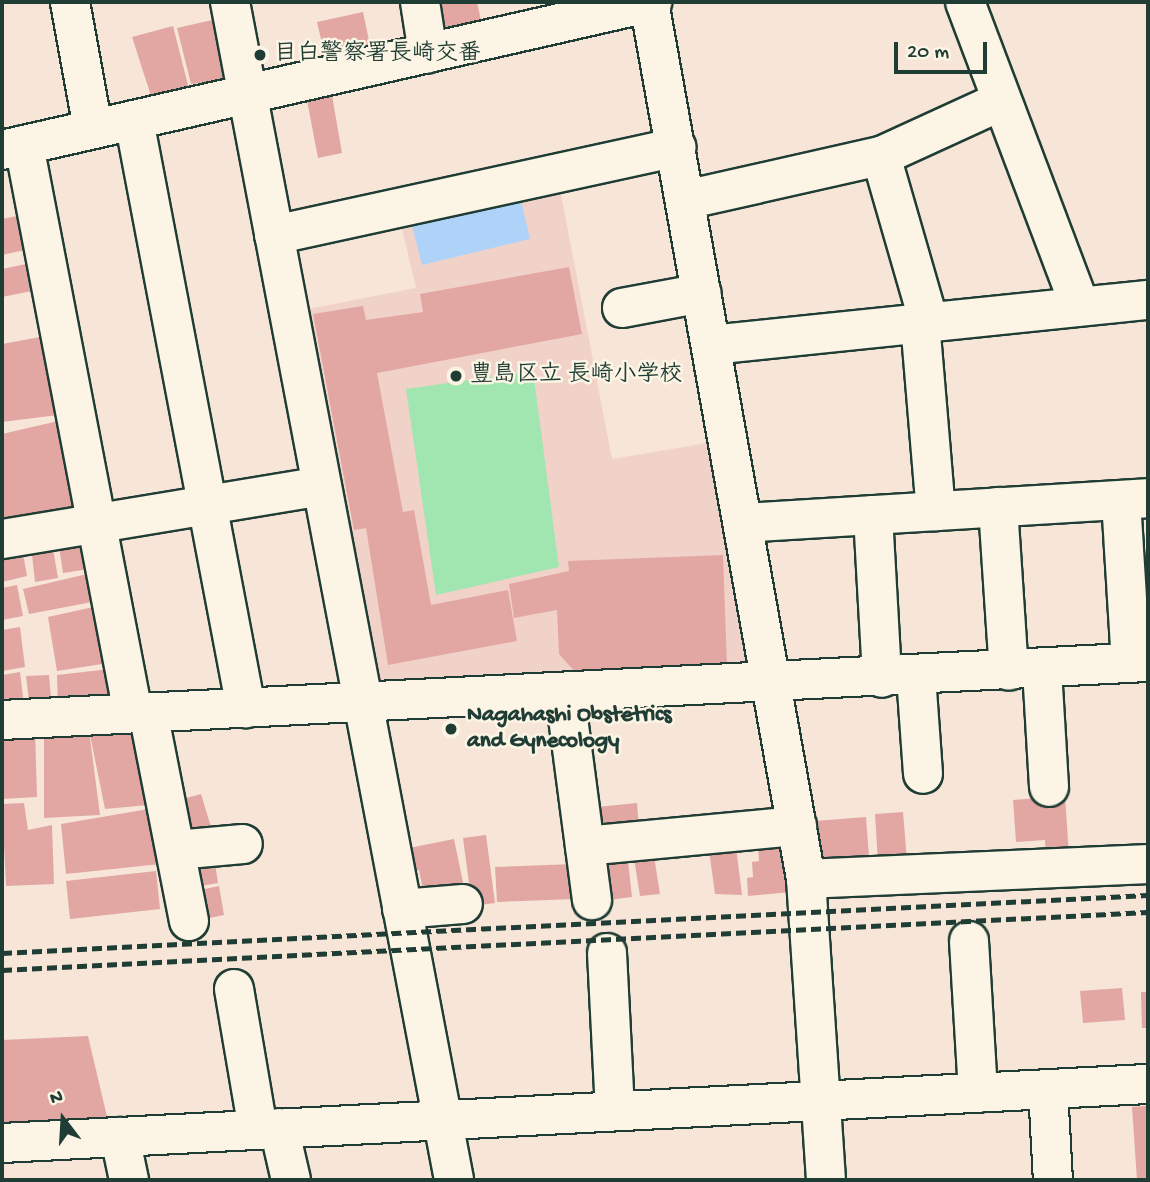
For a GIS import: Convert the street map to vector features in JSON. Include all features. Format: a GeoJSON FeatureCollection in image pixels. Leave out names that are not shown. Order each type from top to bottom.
{"type":"FeatureCollection","features":[{"type":"Feature","properties":{"kind":"street"},"geometry":{"type":"LineString","coordinates":[[70,2],[93,129]]}},
{"type":"Feature","properties":{"kind":"street"},"geometry":{"type":"LineString","coordinates":[[230,2],[454,1180]]}},
{"type":"Feature","properties":{"kind":"street"},"geometry":{"type":"LineString","coordinates":[[420,2],[428,52]]}},
{"type":"Feature","properties":{"kind":"street"},"geometry":{"type":"LineString","coordinates":[[189,921],[176,850],[96,525],[13,147],[650,2],[806,879],[826,1180]]}},
{"type":"Feature","properties":{"kind":"street"},"geometry":{"type":"LineString","coordinates":[[965,2],[999,102],[1080,306]]}},
{"type":"Feature","properties":{"kind":"street"},"geometry":{"type":"LineString","coordinates":[[685,200],[881,156],[999,102]]}},
{"type":"Feature","properties":{"kind":"street"},"geometry":{"type":"LineString","coordinates":[[134,120],[205,505],[246,708]]}},
{"type":"Feature","properties":{"kind":"street"},"geometry":{"type":"LineString","coordinates":[[274,235],[676,147]]}},
{"type":"Feature","properties":{"kind":"street"},"geometry":{"type":"LineString","coordinates":[[881,156],[925,322],[936,511]]}},
{"type":"Feature","properties":{"kind":"street"},"geometry":{"type":"LineString","coordinates":[[622,308],[702,293]]}},
{"type":"Feature","properties":{"kind":"street"},"geometry":{"type":"LineString","coordinates":[[712,345],[1148,300]]}},
{"type":"Feature","properties":{"kind":"street"},"geometry":{"type":"LineString","coordinates":[[2,539],[322,486]]}},
{"type":"Feature","properties":{"kind":"street"},"geometry":{"type":"LineString","coordinates":[[2,720],[565,695],[1139,663],[1134,499],[743,523]]}},
{"type":"Feature","properties":{"kind":"street"},"geometry":{"type":"LineString","coordinates":[[998,507],[1025,670],[1049,787]]}},
{"type":"Feature","properties":{"kind":"street"},"geometry":{"type":"LineString","coordinates":[[873,515],[899,677],[923,774]]}},
{"type":"Feature","properties":{"kind":"street"},"geometry":{"type":"LineString","coordinates":[[565,695],[592,900]]}},
{"type":"Feature","properties":{"kind":"street"},"geometry":{"type":"LineString","coordinates":[[585,846],[797,826]]}},
{"type":"Feature","properties":{"kind":"street"},"geometry":{"type":"LineString","coordinates":[[176,850],[243,844]]}},
{"type":"Feature","properties":{"kind":"street"},"geometry":{"type":"LineString","coordinates":[[806,879],[1148,864]]}},
{"type":"Feature","properties":{"kind":"street"},"geometry":{"type":"LineString","coordinates":[[404,921],[463,904]]}},
{"type":"Feature","properties":{"kind":"street"},"geometry":{"type":"LineString","coordinates":[[969,941],[978,1093]]}},
{"type":"Feature","properties":{"kind":"street"},"geometry":{"type":"LineString","coordinates":[[607,953],[615,1111]]}},
{"type":"Feature","properties":{"kind":"street"},"geometry":{"type":"LineString","coordinates":[[234,989],[269,1129],[291,1180]]}},
{"type":"Feature","properties":{"kind":"street"},"geometry":{"type":"LineString","coordinates":[[2,1143],[1148,1084]]}},
{"type":"Feature","properties":{"kind":"street"},"geometry":{"type":"LineString","coordinates":[[1048,1089],[1053,1180]]}},
{"type":"Feature","properties":{"kind":"street"},"geometry":{"type":"LineString","coordinates":[[120,1136],[129,1180]]}},
{"type":"Feature","properties":{"kind":"shaded area","name":"豊島区立 長崎小学校"},"geometry":{"type":"Polygon","coordinates":[[[558,179],[612,459],[719,441],[761,658],[748,676],[374,691],[303,310],[416,288],[399,216],[558,179]]]}},
{"type":"Feature","properties":{"kind":"green space"},"geometry":{"type":"Polygon","coordinates":[[[533,371],[559,567],[436,595],[406,389],[533,371]]]}},
{"type":"Feature","properties":{"kind":"water"},"geometry":{"type":"Polygon","coordinates":[[[521,200],[530,239],[422,265],[412,226],[521,200]]]}},
{"type":"Feature","properties":{"kind":"building"},"geometry":{"type":"Polygon","coordinates":[[[429,2],[477,2],[482,25],[435,36],[429,2]]]}},
{"type":"Feature","properties":{"kind":"building"},"geometry":{"type":"Polygon","coordinates":[[[363,12],[371,50],[326,60],[317,22],[363,12]]]}},
{"type":"Feature","properties":{"kind":"building"},"geometry":{"type":"Polygon","coordinates":[[[221,18],[234,79],[191,84],[177,28],[221,18]]]}},
{"type":"Feature","properties":{"kind":"building"},"geometry":{"type":"Polygon","coordinates":[[[173,26],[189,89],[152,99],[132,37],[173,26]]]}},
{"type":"Feature","properties":{"kind":"building"},"geometry":{"type":"Polygon","coordinates":[[[331,90],[342,153],[318,158],[306,95],[331,90]]]}},
{"type":"Feature","properties":{"kind":"building"},"geometry":{"type":"Polygon","coordinates":[[[27,214],[34,248],[2,255],[2,219],[27,214]]]}},
{"type":"Feature","properties":{"kind":"building"},"geometry":{"type":"Polygon","coordinates":[[[31,263],[37,290],[2,297],[2,269],[31,263]]]}},
{"type":"Feature","properties":{"kind":"building"},"geometry":{"type":"Polygon","coordinates":[[[569,267],[582,334],[377,373],[403,512],[414,510],[431,605],[508,590],[517,641],[388,665],[366,528],[354,530],[313,314],[363,306],[366,320],[423,312],[420,294],[569,267]]]}},
{"type":"Feature","properties":{"kind":"building"},"geometry":{"type":"Polygon","coordinates":[[[51,335],[66,414],[2,422],[2,344],[51,335]]]}},
{"type":"Feature","properties":{"kind":"building"},"geometry":{"type":"Polygon","coordinates":[[[67,419],[88,521],[2,533],[2,434],[67,419]]]}},
{"type":"Feature","properties":{"kind":"building"},"geometry":{"type":"Polygon","coordinates":[[[90,535],[96,568],[63,573],[58,540],[90,535]]]}},
{"type":"Feature","properties":{"kind":"building"},"geometry":{"type":"Polygon","coordinates":[[[52,543],[58,578],[35,582],[31,546],[52,543]]]}},
{"type":"Feature","properties":{"kind":"building"},"geometry":{"type":"Polygon","coordinates":[[[22,548],[27,576],[2,582],[2,552],[22,548]]]}},
{"type":"Feature","properties":{"kind":"building"},"geometry":{"type":"Polygon","coordinates":[[[723,555],[727,666],[576,673],[559,654],[557,610],[514,618],[509,584],[569,571],[568,561],[723,555]]]}},
{"type":"Feature","properties":{"kind":"building"},"geometry":{"type":"Polygon","coordinates":[[[100,571],[103,600],[29,614],[23,589],[100,571]]]}},
{"type":"Feature","properties":{"kind":"building"},"geometry":{"type":"Polygon","coordinates":[[[17,585],[23,616],[2,620],[2,588],[17,585]]]}},
{"type":"Feature","properties":{"kind":"building"},"geometry":{"type":"Polygon","coordinates":[[[107,604],[115,662],[57,671],[48,617],[107,604]]]}},
{"type":"Feature","properties":{"kind":"building"},"geometry":{"type":"Polygon","coordinates":[[[20,627],[25,667],[2,671],[2,630],[20,627]]]}},
{"type":"Feature","properties":{"kind":"building"},"geometry":{"type":"Polygon","coordinates":[[[119,668],[126,708],[58,708],[57,675],[119,668]]]}},
{"type":"Feature","properties":{"kind":"building"},"geometry":{"type":"Polygon","coordinates":[[[20,672],[25,713],[2,714],[2,675],[20,672]]]}},
{"type":"Feature","properties":{"kind":"building"},"geometry":{"type":"Polygon","coordinates":[[[49,675],[52,710],[30,710],[26,676],[49,675]]]}},
{"type":"Feature","properties":{"kind":"building"},"geometry":{"type":"Polygon","coordinates":[[[144,720],[159,804],[105,809],[89,730],[100,815],[44,818],[44,727],[144,720]]]}},
{"type":"Feature","properties":{"kind":"building"},"geometry":{"type":"Polygon","coordinates":[[[35,729],[37,797],[2,799],[2,732],[35,729]]]}},
{"type":"Feature","properties":{"kind":"building"},"geometry":{"type":"Polygon","coordinates":[[[201,794],[211,827],[187,834],[172,802],[201,794]]]}},
{"type":"Feature","properties":{"kind":"building"},"geometry":{"type":"Polygon","coordinates":[[[1065,796],[1069,856],[1046,858],[1045,840],[1016,842],[1013,800],[1065,796]]]}},
{"type":"Feature","properties":{"kind":"building"},"geometry":{"type":"Polygon","coordinates":[[[24,803],[28,830],[52,825],[54,884],[6,886],[2,804],[24,803]]]}},
{"type":"Feature","properties":{"kind":"building"},"geometry":{"type":"Polygon","coordinates":[[[637,803],[639,828],[600,832],[597,807],[637,803]]]}},
{"type":"Feature","properties":{"kind":"building"},"geometry":{"type":"Polygon","coordinates":[[[160,807],[170,863],[66,874],[61,824],[160,807]]]}},
{"type":"Feature","properties":{"kind":"building"},"geometry":{"type":"Polygon","coordinates":[[[903,812],[907,860],[878,862],[875,814],[903,812]]]}},
{"type":"Feature","properties":{"kind":"building"},"geometry":{"type":"Polygon","coordinates":[[[866,817],[869,857],[818,861],[815,821],[866,817]]]}},
{"type":"Feature","properties":{"kind":"building"},"geometry":{"type":"Polygon","coordinates":[[[486,835],[495,903],[472,906],[463,838],[486,835]]]}},
{"type":"Feature","properties":{"kind":"building"},"geometry":{"type":"Polygon","coordinates":[[[454,839],[464,887],[424,895],[419,870],[408,872],[404,849],[454,839]]]}},
{"type":"Feature","properties":{"kind":"building"},"geometry":{"type":"Polygon","coordinates":[[[786,842],[791,892],[748,896],[747,878],[753,877],[752,862],[759,861],[758,844],[786,842]]]}},
{"type":"Feature","properties":{"kind":"building"},"geometry":{"type":"Polygon","coordinates":[[[736,847],[742,895],[715,894],[709,850],[736,847]]]}},
{"type":"Feature","properties":{"kind":"building"},"geometry":{"type":"Polygon","coordinates":[[[653,850],[660,894],[640,896],[633,852],[653,850]]]}},
{"type":"Feature","properties":{"kind":"building"},"geometry":{"type":"Polygon","coordinates":[[[627,852],[632,897],[609,900],[604,855],[627,852]]]}},
{"type":"Feature","properties":{"kind":"building"},"geometry":{"type":"Polygon","coordinates":[[[214,857],[218,883],[195,887],[190,861],[214,857]]]}},
{"type":"Feature","properties":{"kind":"building"},"geometry":{"type":"Polygon","coordinates":[[[574,864],[575,899],[497,902],[495,867],[574,864]]]}},
{"type":"Feature","properties":{"kind":"building"},"geometry":{"type":"Polygon","coordinates":[[[156,871],[160,909],[70,919],[66,881],[156,871]]]}},
{"type":"Feature","properties":{"kind":"building"},"geometry":{"type":"Polygon","coordinates":[[[219,886],[224,915],[200,920],[195,891],[219,886]]]}},
{"type":"Feature","properties":{"kind":"building"},"geometry":{"type":"Polygon","coordinates":[[[1122,988],[1125,1020],[1083,1023],[1080,991],[1122,988]]]}},
{"type":"Feature","properties":{"kind":"building"},"geometry":{"type":"Polygon","coordinates":[[[1141,992],[1148,992],[1148,1028],[1142,1028],[1141,992]]]}},
{"type":"Feature","properties":{"kind":"building"},"geometry":{"type":"Polygon","coordinates":[[[88,1036],[108,1121],[2,1130],[2,1040],[88,1036]]]}},
{"type":"Feature","properties":{"kind":"building"},"geometry":{"type":"Polygon","coordinates":[[[1146,1106],[1148,1180],[1137,1180],[1132,1107],[1146,1106]]]}},
{"type":"Feature","properties":{"kind":"railway"},"geometry":{"type":"LineString","coordinates":[[2,953],[1148,895]]}},
{"type":"Feature","properties":{"kind":"railway"},"geometry":{"type":"LineString","coordinates":[[2,970],[1148,912]]}},
{"type":"Feature","properties":{"kind":"place","name":"目白警察署長崎交番"},"geometry":{"type":"Point","coordinates":[260,55]}},
{"type":"Feature","properties":{"kind":"place","name":"豊島区立 長崎小学校"},"geometry":{"type":"Point","coordinates":[456,376]}},
{"type":"Feature","properties":{"kind":"place","name":"Nagahashi Obstetrics and Gynecology"},"geometry":{"type":"Point","coordinates":[451,729]}}]}
